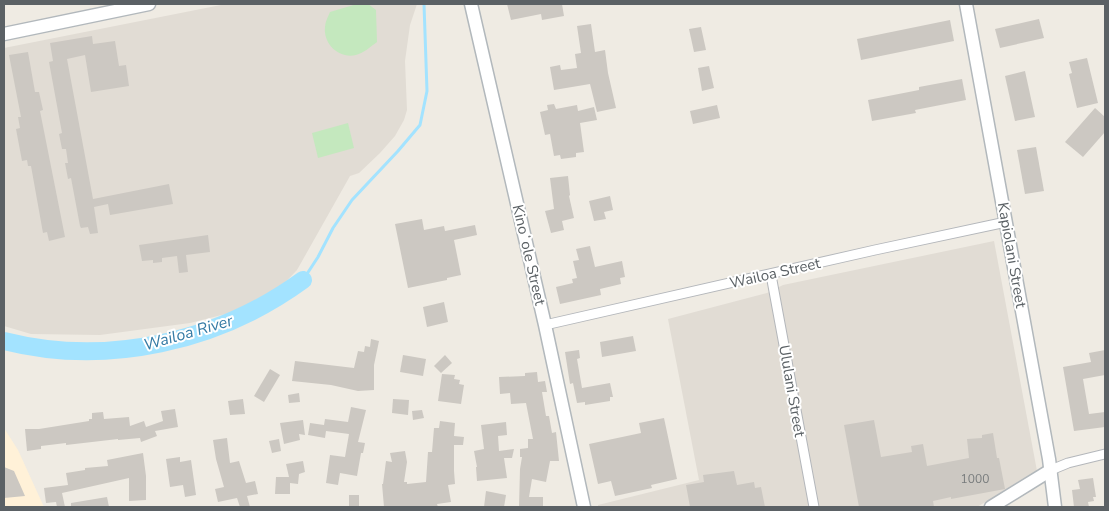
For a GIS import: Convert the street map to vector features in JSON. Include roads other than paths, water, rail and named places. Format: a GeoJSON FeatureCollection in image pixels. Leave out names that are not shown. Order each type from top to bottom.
{"type":"FeatureCollection","features":[{"type":"Feature","properties":{"kind":"street"},"geometry":{"type":"LineString","coordinates":[[4,34],[149,4]]}},
{"type":"Feature","properties":{"kind":"street","name":"Kinoʻole Street"},"geometry":{"type":"LineString","coordinates":[[471,4],[546,325],[584,507]]}},
{"type":"Feature","properties":{"kind":"street","name":"Kapiolani Street"},"geometry":{"type":"LineString","coordinates":[[966,4],[1051,470],[1056,507]]}},
{"type":"Feature","properties":{"kind":"street","name":"Wailoa Street"},"geometry":{"type":"LineString","coordinates":[[546,325],[1006,222]]}},
{"type":"Feature","properties":{"kind":"street","name":"Ululani Street"},"geometry":{"type":"LineString","coordinates":[[771,275],[814,507]]}},
{"type":"Feature","properties":{"kind":"street"},"geometry":{"type":"LineString","coordinates":[[991,507],[1051,470],[1068,463],[1105,454]]}},
{"type":"Feature","properties":{"kind":"waterway"},"geometry":{"type":"LineString","coordinates":[[303,280],[333,228],[352,200],[420,125],[427,91],[424,4]]}},
{"type":"Feature","properties":{"kind":"waterway","name":"Wailoa River"},"geometry":{"type":"LineString","coordinates":[[4,341],[43,348],[82,351],[160,344],[198,333],[235,319],[270,301],[303,280]]}}]}
